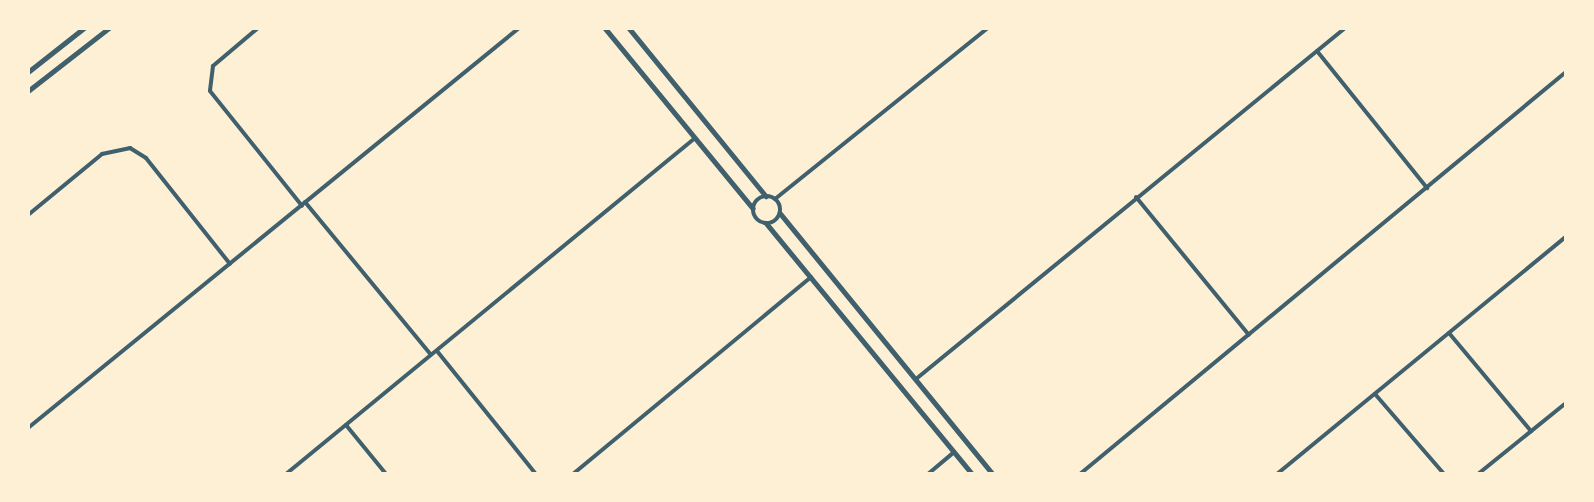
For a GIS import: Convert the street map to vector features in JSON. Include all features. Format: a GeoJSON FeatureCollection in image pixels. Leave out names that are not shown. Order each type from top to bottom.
{"type":"FeatureCollection","features":[{"type":"Feature","properties":{"kind":"street"},"geometry":{"type":"LineString","coordinates":[[28,72],[84,28]]}},
{"type":"Feature","properties":{"kind":"street"},"geometry":{"type":"LineString","coordinates":[[28,91],[109,28]]}},
{"type":"Feature","properties":{"kind":"street"},"geometry":{"type":"LineString","coordinates":[[258,28],[213,66],[210,91],[431,355]]}},
{"type":"Feature","properties":{"kind":"street"},"geometry":{"type":"LineString","coordinates":[[28,428],[519,28]]}},
{"type":"Feature","properties":{"kind":"street"},"geometry":{"type":"LineString","coordinates":[[605,28],[753,208],[758,221],[767,224],[972,474]]}},
{"type":"Feature","properties":{"kind":"street"},"geometry":{"type":"LineString","coordinates":[[775,199],[988,28]]}},
{"type":"Feature","properties":{"kind":"street"},"geometry":{"type":"LineString","coordinates":[[916,380],[1183,158],[1345,28]]}},
{"type":"Feature","properties":{"kind":"street"},"geometry":{"type":"LineString","coordinates":[[631,29],[766,196],[775,199]]}},
{"type":"Feature","properties":{"kind":"street"},"geometry":{"type":"LineString","coordinates":[[1317,51],[1427,188]]}},
{"type":"Feature","properties":{"kind":"street"},"geometry":{"type":"LineString","coordinates":[[1080,474],[1566,72]]}},
{"type":"Feature","properties":{"kind":"street"},"geometry":{"type":"LineString","coordinates":[[286,474],[695,138]]}},
{"type":"Feature","properties":{"kind":"street"},"geometry":{"type":"LineString","coordinates":[[28,215],[102,154],[130,148],[146,158],[231,264]]}},
{"type":"Feature","properties":{"kind":"street"},"geometry":{"type":"LineString","coordinates":[[753,208],[766,196]]}},
{"type":"Feature","properties":{"kind":"street"},"geometry":{"type":"LineString","coordinates":[[1136,197],[1249,336]]}},
{"type":"Feature","properties":{"kind":"street"},"geometry":{"type":"LineString","coordinates":[[775,199],[780,213],[993,474]]}},
{"type":"Feature","properties":{"kind":"street"},"geometry":{"type":"LineString","coordinates":[[767,224],[780,213]]}},
{"type":"Feature","properties":{"kind":"street"},"geometry":{"type":"LineString","coordinates":[[1277,474],[1566,237]]}},
{"type":"Feature","properties":{"kind":"street"},"geometry":{"type":"LineString","coordinates":[[573,474],[811,277]]}},
{"type":"Feature","properties":{"kind":"street"},"geometry":{"type":"LineString","coordinates":[[1449,333],[1531,431]]}},
{"type":"Feature","properties":{"kind":"street"},"geometry":{"type":"LineString","coordinates":[[437,351],[536,474]]}},
{"type":"Feature","properties":{"kind":"street"},"geometry":{"type":"LineString","coordinates":[[1375,394],[1444,474]]}},
{"type":"Feature","properties":{"kind":"street"},"geometry":{"type":"LineString","coordinates":[[1478,474],[1566,403]]}},
{"type":"Feature","properties":{"kind":"street"},"geometry":{"type":"LineString","coordinates":[[346,425],[386,474]]}},
{"type":"Feature","properties":{"kind":"street"},"geometry":{"type":"LineString","coordinates":[[928,474],[954,452]]}}]}
